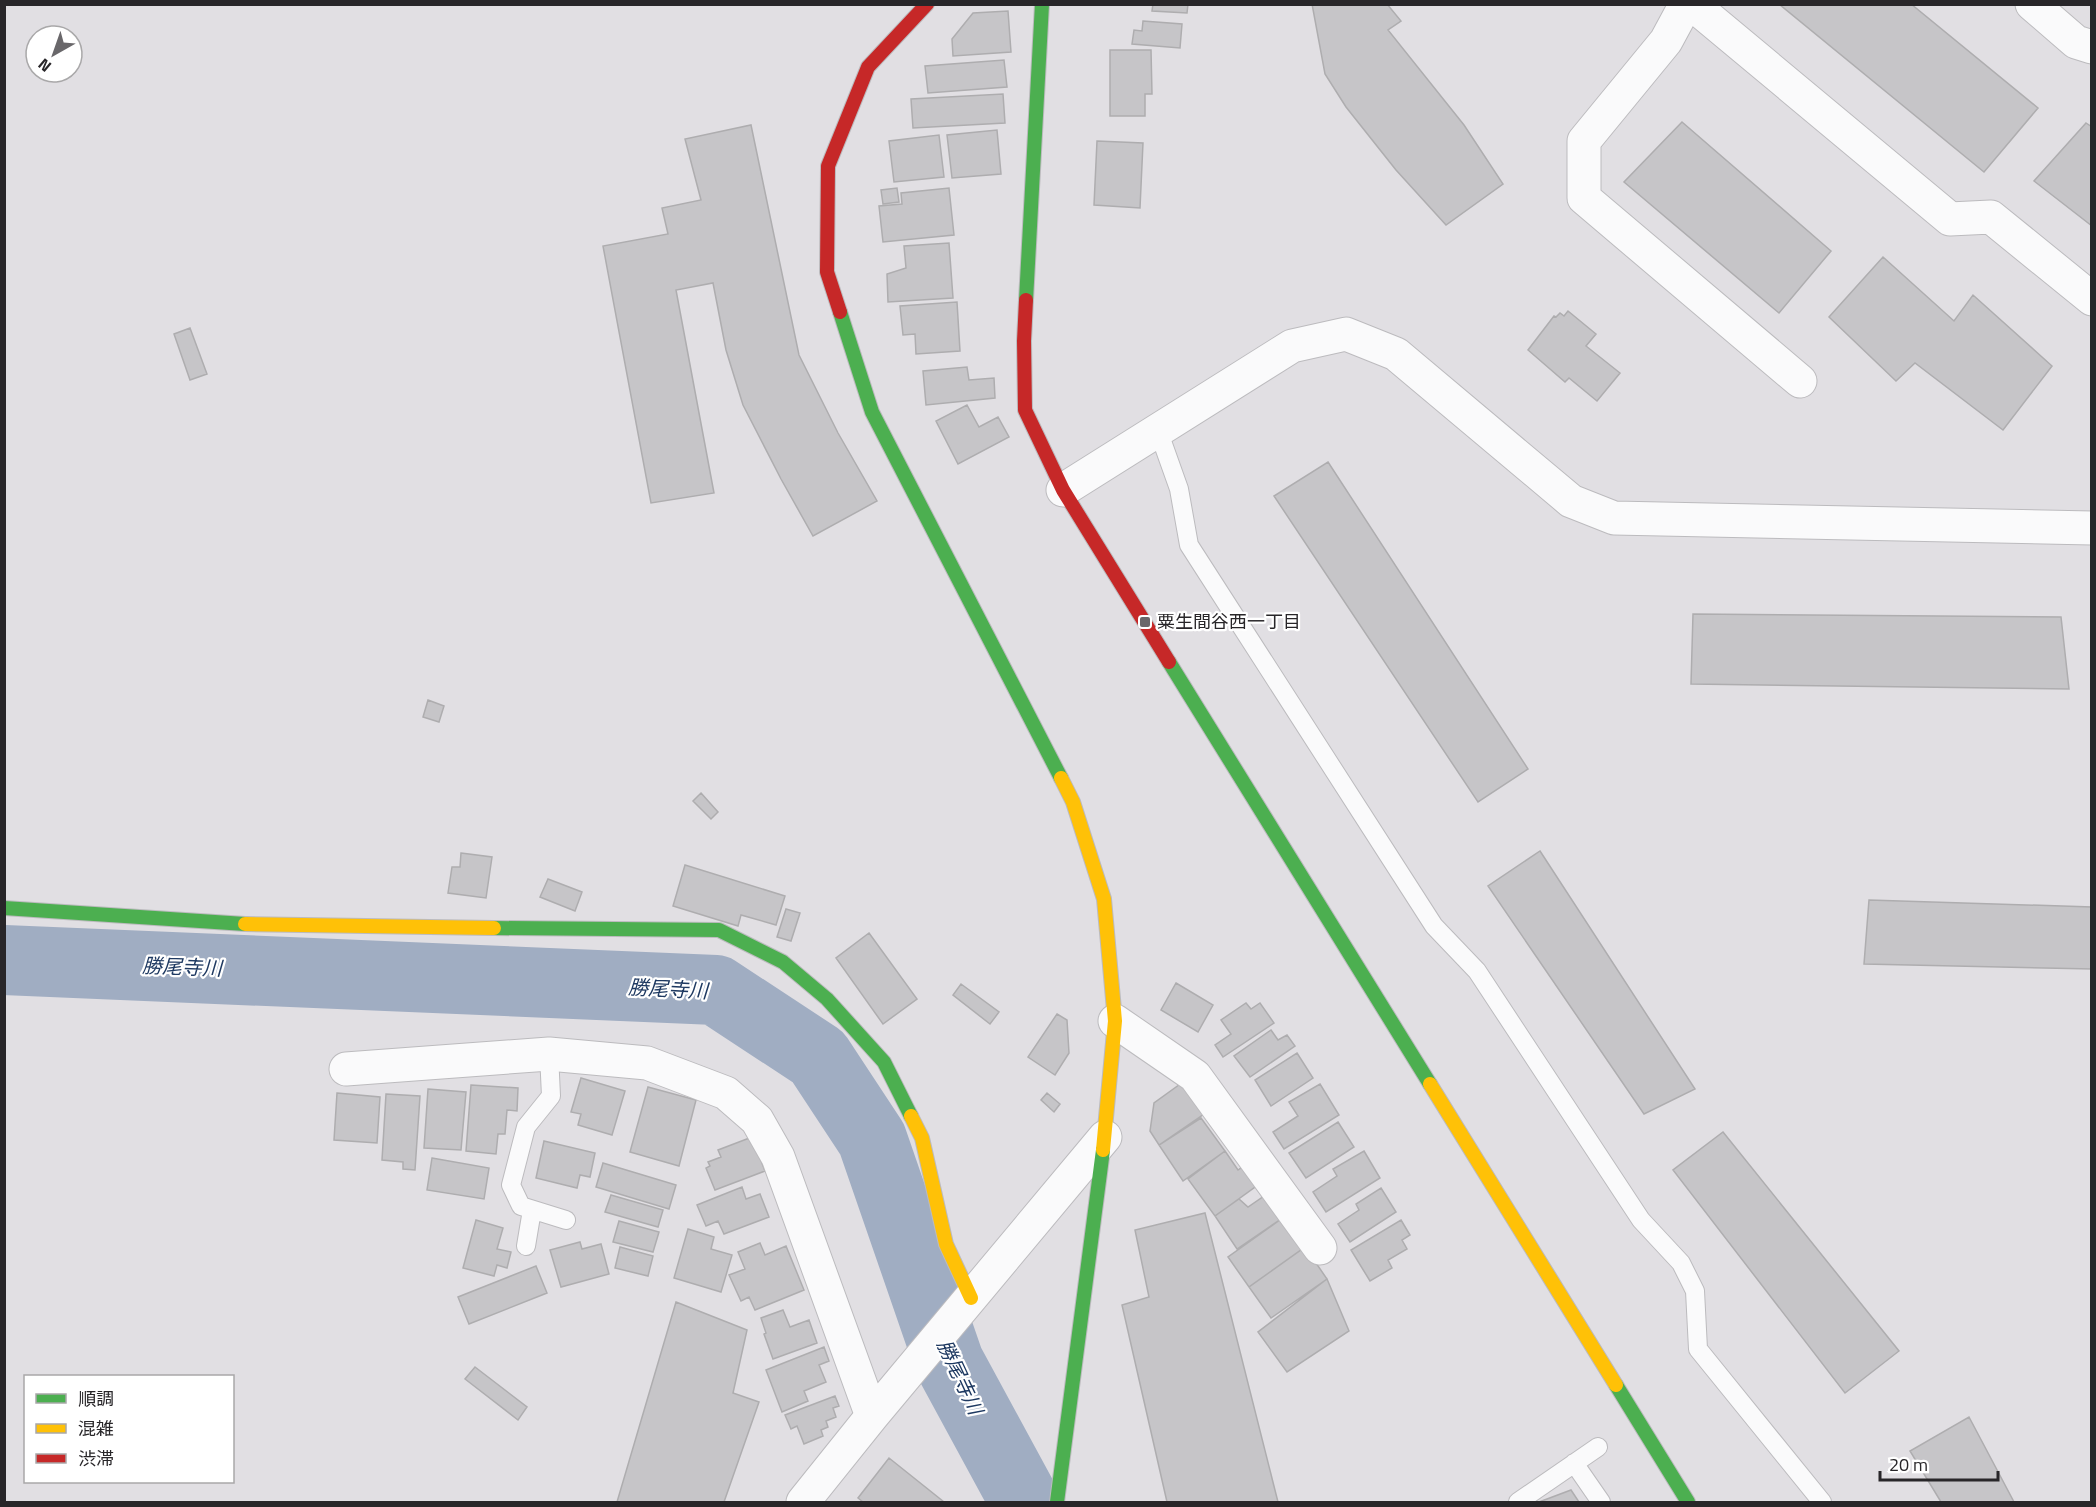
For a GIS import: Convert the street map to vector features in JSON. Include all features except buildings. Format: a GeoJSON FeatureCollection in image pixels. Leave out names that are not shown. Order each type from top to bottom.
{"type":"FeatureCollection","features":[{"type":"Feature","properties":{"kind":"street"},"geometry":{"type":"LineString","coordinates":[[927,4],[868,67],[828,166],[826,272],[872,412],[1073,802],[1104,899],[1115,1021],[1105,1137],[1057,1503]]}},
{"type":"Feature","properties":{"kind":"street"},"geometry":{"type":"LineString","coordinates":[[1042,4],[1024,341],[1024,410],[1064,490],[1688,1503]]}},
{"type":"Feature","properties":{"kind":"street"},"geometry":{"type":"LineString","coordinates":[[1686,4],[1666,41],[1584,141],[1584,198],[1800,381]]}},
{"type":"Feature","properties":{"kind":"street"},"geometry":{"type":"LineString","coordinates":[[1692,4],[1950,219],[1991,217],[2091,299]]}},
{"type":"Feature","properties":{"kind":"street"},"geometry":{"type":"LineString","coordinates":[[2032,4],[2076,42],[2091,47]]}},
{"type":"Feature","properties":{"kind":"street"},"geometry":{"type":"LineString","coordinates":[[1064,490],[1292,346],[1346,334],[1396,354],[1571,501],[1614,518],[2091,528]]}},
{"type":"Feature","properties":{"kind":"street"},"geometry":{"type":"LineString","coordinates":[[4,908],[259,925],[719,930],[783,962],[827,999],[884,1062],[922,1138],[946,1244],[971,1298]]}},
{"type":"Feature","properties":{"kind":"street"},"geometry":{"type":"LineString","coordinates":[[1115,1021],[1195,1076],[1320,1248]]}},
{"type":"Feature","properties":{"kind":"street"},"geometry":{"type":"LineString","coordinates":[[346,1069],[549,1054],[647,1063],[726,1094],[757,1119],[778,1157],[872,1416]]}},
{"type":"Feature","properties":{"kind":"street"},"geometry":{"type":"LineString","coordinates":[[803,1503],[872,1416],[1105,1137]]}},
{"type":"Feature","properties":{"kind":"lane"},"geometry":{"type":"LineString","coordinates":[[1158,430],[1179,489],[1189,545],[1434,926],[1477,971],[1641,1220],[1681,1263],[1695,1291],[1698,1349],[1822,1503]]}},
{"type":"Feature","properties":{"kind":"lane"},"geometry":{"type":"LineString","coordinates":[[549,1054],[550,1096],[526,1127],[512,1185],[521,1206],[566,1220]]}},
{"type":"Feature","properties":{"kind":"lane"},"geometry":{"type":"LineString","coordinates":[[526,1246],[532,1209]]}},
{"type":"Feature","properties":{"kind":"lane"},"geometry":{"type":"LineString","coordinates":[[1518,1503],[1598,1447]]}},
{"type":"Feature","properties":{"kind":"lane"},"geometry":{"type":"LineString","coordinates":[[1574,1463],[1602,1503]]}},
{"type":"Feature","properties":{"kind":"waterway","name":"勝尾寺川"},"geometry":{"type":"LineString","coordinates":[[4,960],[716,990],[818,1057],[872,1139],[949,1362],[1025,1502]]}},
{"type":"Feature","properties":{"kind":"traffic: fast"},"geometry":{"type":"LineString","coordinates":[[1026,300],[1042,4]]}},
{"type":"Feature","properties":{"kind":"traffic: fast"},"geometry":{"type":"LineString","coordinates":[[840,312],[872,412],[1061,778]]}},
{"type":"Feature","properties":{"kind":"traffic: fast"},"geometry":{"type":"LineString","coordinates":[[1169,662],[1430,1084]]}},
{"type":"Feature","properties":{"kind":"traffic: fast"},"geometry":{"type":"LineString","coordinates":[[4,908],[245,924]]}},
{"type":"Feature","properties":{"kind":"traffic: fast"},"geometry":{"type":"LineString","coordinates":[[494,928],[719,930],[783,962],[827,999],[884,1062],[911,1116]]}},
{"type":"Feature","properties":{"kind":"traffic: fast"},"geometry":{"type":"LineString","coordinates":[[1057,1502],[1103,1150]]}},
{"type":"Feature","properties":{"kind":"traffic: fast"},"geometry":{"type":"LineString","coordinates":[[1616,1385],[1688,1502]]}},
{"type":"Feature","properties":{"kind":"traffic: slow"},"geometry":{"type":"LineString","coordinates":[[1061,778],[1073,802],[1104,899],[1115,1021],[1103,1150]]}},
{"type":"Feature","properties":{"kind":"traffic: slow"},"geometry":{"type":"LineString","coordinates":[[245,924],[494,928]]}},
{"type":"Feature","properties":{"kind":"traffic: slow"},"geometry":{"type":"LineString","coordinates":[[1430,1084],[1616,1385]]}},
{"type":"Feature","properties":{"kind":"traffic: slow"},"geometry":{"type":"LineString","coordinates":[[911,1116],[922,1138],[946,1244],[971,1298]]}},
{"type":"Feature","properties":{"kind":"traffic: jam"},"geometry":{"type":"LineString","coordinates":[[840,312],[827,272],[828,166],[868,67],[927,4]]}},
{"type":"Feature","properties":{"kind":"traffic: jam"},"geometry":{"type":"LineString","coordinates":[[1026,300],[1025,410],[1063,490],[1169,662]]}},
{"type":"Feature","properties":{"kind":"place","name":"粟生間谷西一丁目"},"geometry":{"type":"Point","coordinates":[1145,622]}}]}
